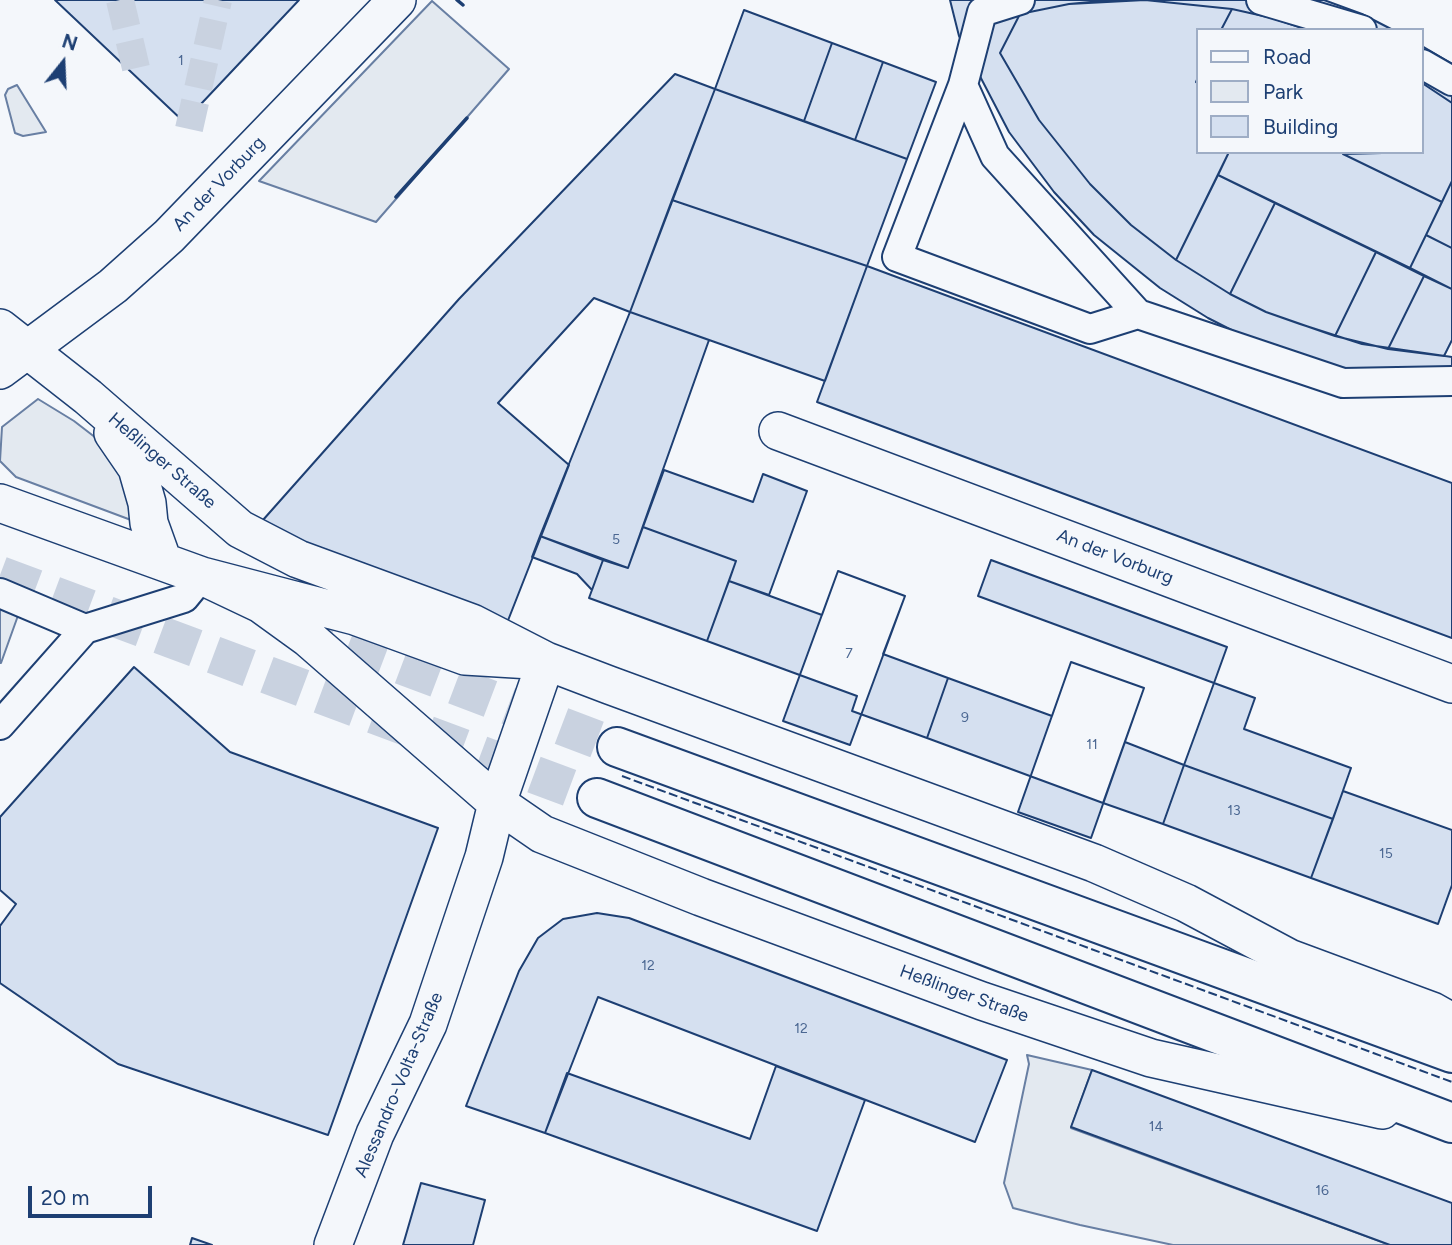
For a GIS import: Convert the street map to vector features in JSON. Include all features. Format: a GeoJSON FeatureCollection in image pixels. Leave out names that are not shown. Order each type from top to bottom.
{"type":"FeatureCollection","features":[{"type":"Feature","properties":{"kind":"main road"},"geometry":{"type":"LineString","coordinates":[[617,747],[1452,1053]]}},
{"type":"Feature","properties":{"kind":"main road","name":"Heßlinger Straße"},"geometry":{"type":"LineString","coordinates":[[597,798],[1452,1125]]}},
{"type":"Feature","properties":{"kind":"street","name":"An der Vorburg"},"geometry":{"type":"LineString","coordinates":[[9,349],[113,286],[169,236],[397,0]]}},
{"type":"Feature","properties":{"kind":"street"},"geometry":{"type":"LineString","coordinates":[[1020,0],[982,12],[963,85],[897,257],[1090,329],[1138,314]]}},
{"type":"Feature","properties":{"kind":"street"},"geometry":{"type":"LineString","coordinates":[[1261,0],[1355,28]]}},
{"type":"Feature","properties":{"kind":"street"},"geometry":{"type":"LineString","coordinates":[[1424,65],[1452,81]]}},
{"type":"Feature","properties":{"kind":"street"},"geometry":{"type":"LineString","coordinates":[[963,85],[995,156],[1138,314],[1343,383],[1452,381]]}},
{"type":"Feature","properties":{"kind":"street","name":"Heßlinger Straße"},"geometry":{"type":"LineString","coordinates":[[9,349],[120,439],[137,468],[147,503],[149,523],[163,562]]}},
{"type":"Feature","properties":{"kind":"street","name":"Heßlinger Straße"},"geometry":{"type":"LineString","coordinates":[[9,349],[88,397],[240,529],[298,559],[471,623],[545,661],[1094,863],[1186,903],[1289,958],[1432,1011],[1452,1022]]}},
{"type":"Feature","properties":{"kind":"street","name":"An der Vorburg"},"geometry":{"type":"LineString","coordinates":[[778,430],[1452,684]]}},
{"type":"Feature","properties":{"kind":"street","name":"Heßlinger Straße"},"geometry":{"type":"LineString","coordinates":[[0,503],[202,576],[355,616],[465,656],[545,661]]}},
{"type":"Feature","properties":{"kind":"street","name":"Heßlinger Straße"},"geometry":{"type":"LineString","coordinates":[[202,576],[261,604],[308,638],[497,803],[542,834],[600,859],[982,1001],[1152,1058],[1452,1125]]}},
{"type":"Feature","properties":{"kind":"street"},"geometry":{"type":"LineString","coordinates":[[0,724],[85,629],[184,598],[202,576]]}},
{"type":"Feature","properties":{"kind":"street"},"geometry":{"type":"LineString","coordinates":[[0,593],[85,629]]}},
{"type":"Feature","properties":{"kind":"street"},"geometry":{"type":"LineString","coordinates":[[497,803],[545,661]]}},
{"type":"Feature","properties":{"kind":"street","name":"Alessandro-Volta-Straße"},"geometry":{"type":"LineString","coordinates":[[333,1245],[375,1134],[428,1024],[484,857],[497,803]]}},
{"type":"Feature","properties":{"kind":"green space"},"geometry":{"type":"Polygon","coordinates":[[[432,1],[509,69],[376,222],[259,181],[432,1]]]}},
{"type":"Feature","properties":{"kind":"green space"},"geometry":{"type":"Polygon","coordinates":[[[17,85],[46,132],[23,136],[15,133],[5,95],[8,89],[17,85]]]}},
{"type":"Feature","properties":{"kind":"green space"},"geometry":{"type":"Polygon","coordinates":[[[38,399],[74,421],[109,448],[132,481],[131,520],[16,477],[0,461],[2,427],[38,399]]]}},
{"type":"Feature","properties":{"kind":"green space"},"geometry":{"type":"Polygon","coordinates":[[[0,602],[20,610],[1,663],[0,663],[0,602]]]}},
{"type":"Feature","properties":{"kind":"green space"},"geometry":{"type":"Polygon","coordinates":[[[1027,1055],[1092,1070],[1071,1128],[1390,1245],[1173,1245],[1013,1208],[1004,1183],[1029,1064],[1027,1055]]]}},
{"type":"Feature","properties":{"kind":"building"},"geometry":{"type":"Polygon","coordinates":[[[55,0],[299,0],[184,122],[55,0]]]}},
{"type":"Feature","properties":{"kind":"building"},"geometry":{"type":"Polygon","coordinates":[[[950,0],[1145,0],[1069,4],[1020,14],[1000,53],[1039,120],[1090,184],[1131,225],[1176,260],[1230,294],[1266,312],[1300,324],[1362,344],[1452,357],[1452,391],[1352,375],[1253,341],[1208,318],[1160,288],[1094,235],[1054,192],[1009,132],[959,36],[950,0]]]}},
{"type":"Feature","properties":{"kind":"building"},"geometry":{"type":"Polygon","coordinates":[[[1145,0],[1324,0],[1362,14],[1389,28],[1302,28],[1232,9],[1145,0]]]}},
{"type":"Feature","properties":{"kind":"building"},"geometry":{"type":"Polygon","coordinates":[[[1145,0],[1232,9],[1222,28],[1196,28],[1196,154],[1228,154],[1176,260],[1131,225],[1090,184],[1039,120],[1000,53],[1020,14],[1069,4],[1145,0]]]}},
{"type":"Feature","properties":{"kind":"building"},"geometry":{"type":"Polygon","coordinates":[[[1232,9],[1302,28],[1222,28],[1232,9]]]}},
{"type":"Feature","properties":{"kind":"building"},"geometry":{"type":"Polygon","coordinates":[[[744,10],[832,43],[804,121],[715,89],[744,10]]]}},
{"type":"Feature","properties":{"kind":"building"},"geometry":{"type":"Polygon","coordinates":[[[832,43],[883,62],[855,140],[804,121],[832,43]]]}},
{"type":"Feature","properties":{"kind":"building"},"geometry":{"type":"Polygon","coordinates":[[[1424,47],[1452,64],[1452,103],[1424,84],[1424,47]]]}},
{"type":"Feature","properties":{"kind":"building"},"geometry":{"type":"Polygon","coordinates":[[[883,62],[936,82],[907,159],[855,140],[883,62]]]}},
{"type":"Feature","properties":{"kind":"building"},"geometry":{"type":"Polygon","coordinates":[[[675,74],[715,89],[630,312],[594,298],[498,403],[569,465],[507,623],[255,529],[459,299],[675,74]]]}},
{"type":"Feature","properties":{"kind":"building"},"geometry":{"type":"Polygon","coordinates":[[[1424,84],[1452,103],[1452,181],[1442,202],[1343,154],[1424,154],[1424,84]]]}},
{"type":"Feature","properties":{"kind":"building"},"geometry":{"type":"Polygon","coordinates":[[[715,89],[907,159],[867,266],[672,200],[715,89]]]}},
{"type":"Feature","properties":{"kind":"building"},"geometry":{"type":"Polygon","coordinates":[[[1228,154],[1343,154],[1442,202],[1410,268],[1218,175],[1228,154]]]}},
{"type":"Feature","properties":{"kind":"building"},"geometry":{"type":"Polygon","coordinates":[[[1218,175],[1275,203],[1230,294],[1176,260],[1218,175]]]}},
{"type":"Feature","properties":{"kind":"building"},"geometry":{"type":"Polygon","coordinates":[[[1452,181],[1452,248],[1426,235],[1452,181]]]}},
{"type":"Feature","properties":{"kind":"building"},"geometry":{"type":"Polygon","coordinates":[[[672,200],[867,266],[825,381],[630,312],[672,200]]]}},
{"type":"Feature","properties":{"kind":"building"},"geometry":{"type":"Polygon","coordinates":[[[1275,203],[1376,252],[1335,336],[1266,312],[1230,294],[1275,203]]]}},
{"type":"Feature","properties":{"kind":"building"},"geometry":{"type":"Polygon","coordinates":[[[1426,235],[1452,248],[1452,289],[1410,268],[1426,235]]]}},
{"type":"Feature","properties":{"kind":"building"},"geometry":{"type":"Polygon","coordinates":[[[1376,252],[1424,276],[1388,349],[1335,336],[1376,252]]]}},
{"type":"Feature","properties":{"kind":"building"},"geometry":{"type":"Polygon","coordinates":[[[867,266],[1452,483],[1452,638],[817,402],[867,266]]]}},
{"type":"Feature","properties":{"kind":"building"},"geometry":{"type":"Polygon","coordinates":[[[1424,276],[1452,289],[1452,340],[1444,356],[1388,349],[1424,276]]]}},
{"type":"Feature","properties":{"kind":"building"},"geometry":{"type":"Polygon","coordinates":[[[630,312],[709,340],[628,568],[540,536],[630,312]]]}},
{"type":"Feature","properties":{"kind":"building"},"geometry":{"type":"Polygon","coordinates":[[[664,470],[753,502],[763,474],[807,491],[769,595],[729,581],[736,561],[643,527],[664,470]]]}},
{"type":"Feature","properties":{"kind":"building"},"geometry":{"type":"Polygon","coordinates":[[[643,527],[736,561],[707,641],[589,598],[603,560],[628,568],[643,527]]]}},
{"type":"Feature","properties":{"kind":"building"},"geometry":{"type":"Polygon","coordinates":[[[540,536],[603,560],[592,590],[577,574],[532,557],[540,536]]]}},
{"type":"Feature","properties":{"kind":"building"},"geometry":{"type":"Polygon","coordinates":[[[991,560],[1227,647],[1214,683],[978,596],[991,560]]]}},
{"type":"Feature","properties":{"kind":"building"},"geometry":{"type":"Polygon","coordinates":[[[838,571],[905,596],[850,745],[783,721],[838,571]]]}},
{"type":"Feature","properties":{"kind":"building"},"geometry":{"type":"Polygon","coordinates":[[[838,571],[905,596],[883,654],[948,678],[927,738],[852,711],[857,696],[707,641],[729,581],[822,615],[838,571]]]}},
{"type":"Feature","properties":{"kind":"building"},"geometry":{"type":"Polygon","coordinates":[[[1071,662],[1144,688],[1091,838],[1018,812],[1071,662]]]}},
{"type":"Feature","properties":{"kind":"building"},"geometry":{"type":"Polygon","coordinates":[[[1071,662],[1144,688],[1103,803],[927,738],[948,678],[1052,716],[1071,662]]]}},
{"type":"Feature","properties":{"kind":"building"},"geometry":{"type":"Polygon","coordinates":[[[134,667],[230,752],[438,828],[328,1135],[118,1064],[0,983],[0,926],[16,904],[0,890],[0,817],[134,667]]]}},
{"type":"Feature","properties":{"kind":"building"},"geometry":{"type":"Polygon","coordinates":[[[1214,683],[1255,698],[1244,729],[1351,768],[1333,819],[1184,765],[1214,683]]]}},
{"type":"Feature","properties":{"kind":"building"},"geometry":{"type":"Polygon","coordinates":[[[1125,742],[1184,765],[1163,824],[1103,803],[1125,742]]]}},
{"type":"Feature","properties":{"kind":"building"},"geometry":{"type":"Polygon","coordinates":[[[1184,765],[1333,819],[1311,878],[1163,824],[1184,765]]]}},
{"type":"Feature","properties":{"kind":"building"},"geometry":{"type":"Polygon","coordinates":[[[1343,791],[1452,830],[1452,885],[1438,924],[1311,878],[1343,791]]]}},
{"type":"Feature","properties":{"kind":"building"},"geometry":{"type":"Polygon","coordinates":[[[597,913],[629,918],[1007,1060],[975,1142],[598,997],[545,1133],[466,1106],[519,971],[538,938],[563,919],[597,913]]]}},
{"type":"Feature","properties":{"kind":"building"},"geometry":{"type":"Polygon","coordinates":[[[776,1066],[865,1100],[817,1231],[545,1133],[567,1073],[750,1139],[776,1066]]]}},
{"type":"Feature","properties":{"kind":"building"},"geometry":{"type":"Polygon","coordinates":[[[1092,1070],[1452,1203],[1452,1245],[1390,1245],[1071,1127],[1092,1070]]]}},
{"type":"Feature","properties":{"kind":"building"},"geometry":{"type":"Polygon","coordinates":[[[421,1183],[485,1200],[473,1245],[403,1245],[421,1183]]]}},
{"type":"Feature","properties":{"kind":"building"},"geometry":{"type":"Polygon","coordinates":[[[192,1238],[212,1245],[190,1245],[192,1238]]]}},
{"type":"Feature","properties":{"kind":"tunnel"},"geometry":{"type":"LineString","coordinates":[[120,0],[139,81]]}},
{"type":"Feature","properties":{"kind":"tunnel"},"geometry":{"type":"LineString","coordinates":[[189,129],[218,0]]}},
{"type":"Feature","properties":{"kind":"tunnel"},"geometry":{"type":"LineString","coordinates":[[0,575],[597,798]]}},
{"type":"Feature","properties":{"kind":"tunnel"},"geometry":{"type":"LineString","coordinates":[[295,625],[617,747]]}},
{"type":"Feature","properties":{"kind":"fence"},"geometry":{"type":"LineString","coordinates":[[622,776],[1452,1082]]}},
{"type":"Feature","properties":{"kind":"wall"},"geometry":{"type":"LineString","coordinates":[[457,0],[463,5]]}},
{"type":"Feature","properties":{"kind":"wall"},"geometry":{"type":"LineString","coordinates":[[396,197],[467,118]]}}]}
